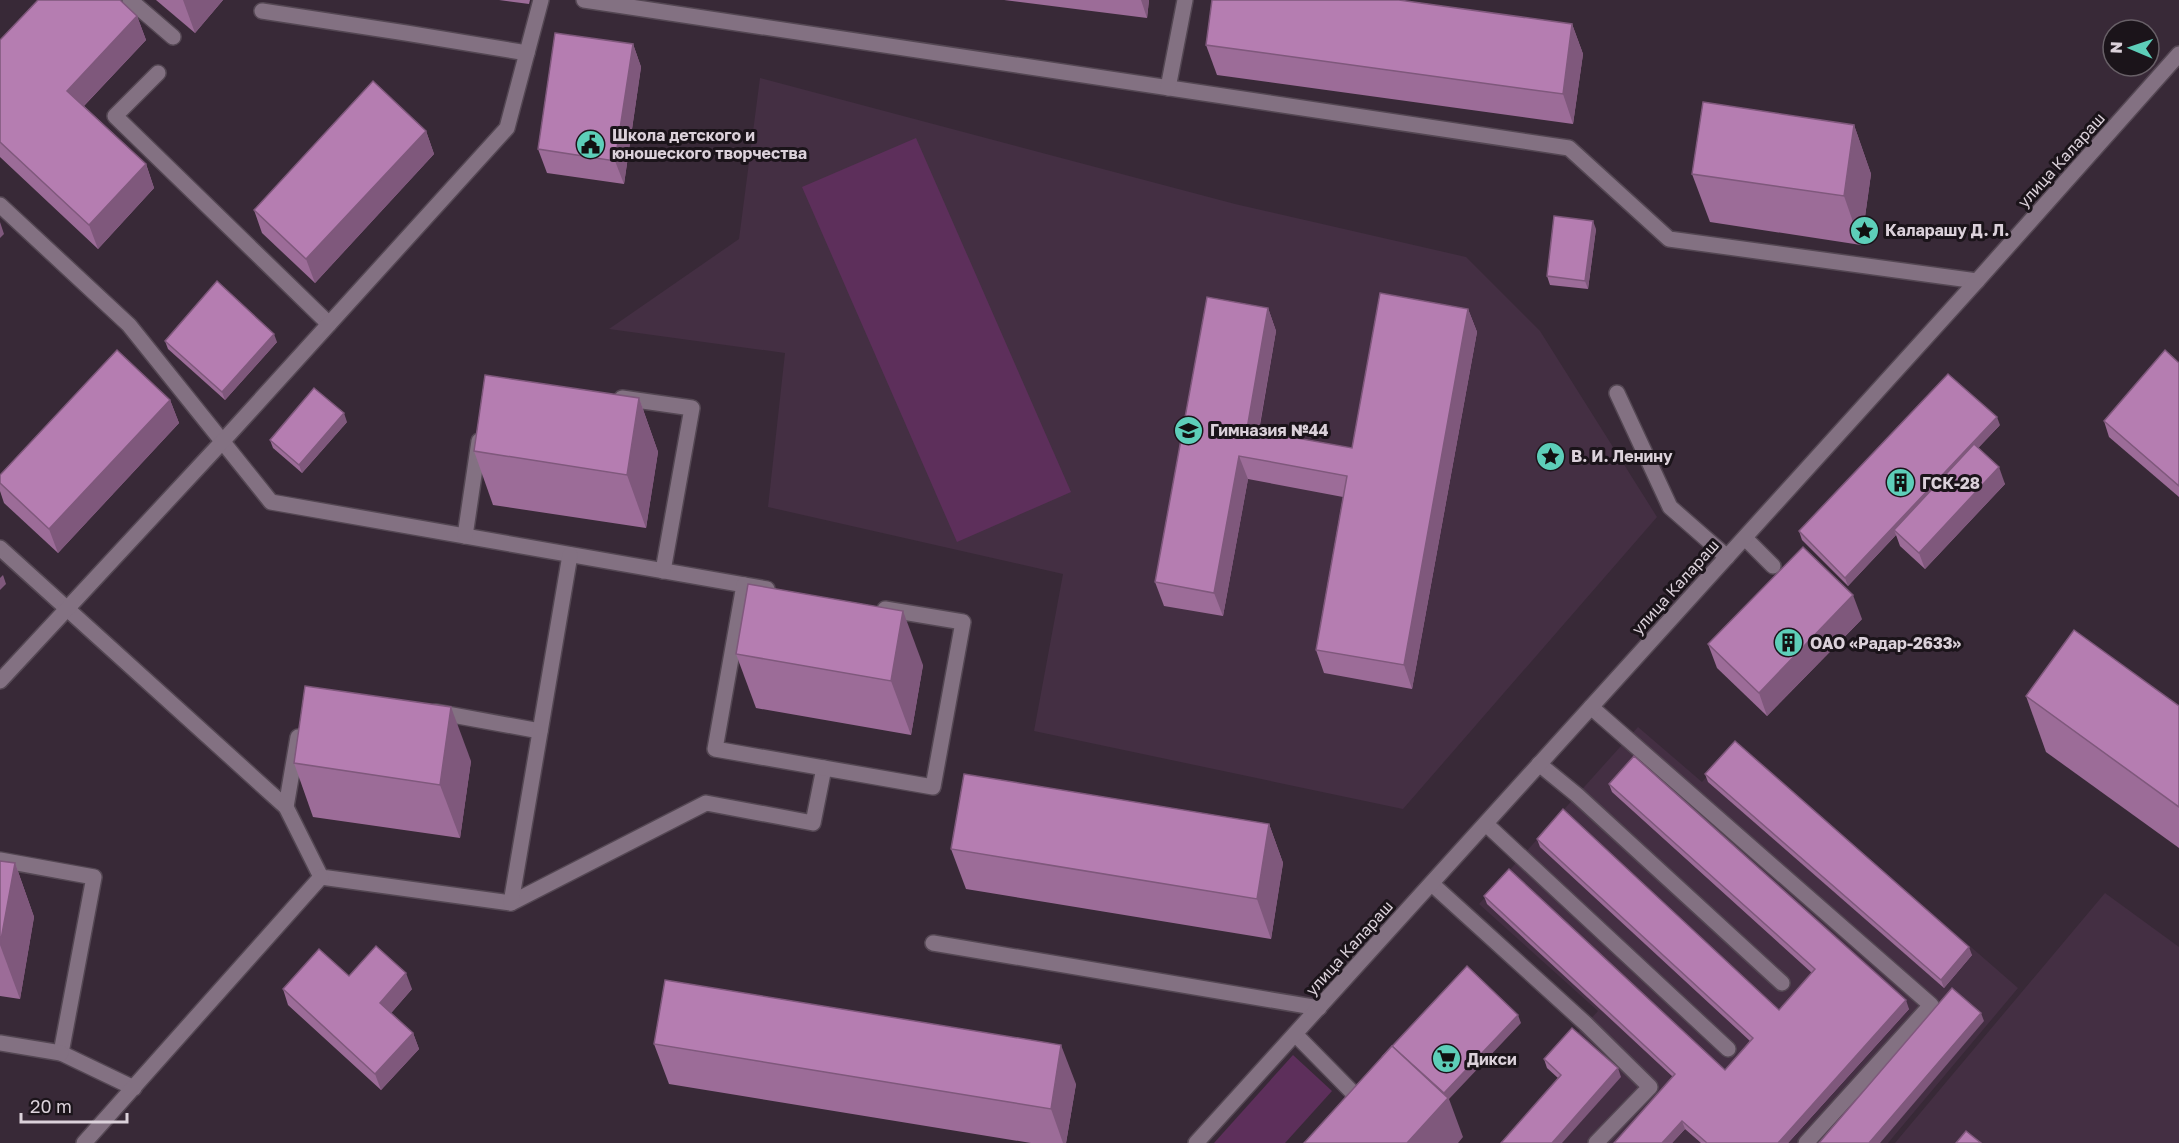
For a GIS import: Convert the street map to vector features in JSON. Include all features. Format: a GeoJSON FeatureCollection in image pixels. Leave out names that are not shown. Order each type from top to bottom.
{"type":"FeatureCollection","features":[{"type":"Feature","properties":{"kind":"street"},"geometry":{"type":"LineString","coordinates":[[130,0],[173,38]]}},
{"type":"Feature","properties":{"kind":"street"},"geometry":{"type":"LineString","coordinates":[[0,681],[222,442],[507,128],[541,0]]}},
{"type":"Feature","properties":{"kind":"street"},"geometry":{"type":"LineString","coordinates":[[584,0],[1569,148],[1669,239],[1977,281]]}},
{"type":"Feature","properties":{"kind":"street"},"geometry":{"type":"LineString","coordinates":[[1168,88],[1185,0]]}},
{"type":"Feature","properties":{"kind":"street"},"geometry":{"type":"LineString","coordinates":[[262,11],[527,53]]}},
{"type":"Feature","properties":{"kind":"street","name":"улица Калараш"},"geometry":{"type":"LineString","coordinates":[[1196,1143],[1727,558],[2179,54]]}},
{"type":"Feature","properties":{"kind":"street"},"geometry":{"type":"LineString","coordinates":[[158,73],[116,116],[329,324]]}},
{"type":"Feature","properties":{"kind":"street"},"geometry":{"type":"LineString","coordinates":[[0,205],[129,325],[271,502],[778,591]]}},
{"type":"Feature","properties":{"kind":"street"},"geometry":{"type":"LineString","coordinates":[[1617,393],[1670,507],[1727,558]]}},
{"type":"Feature","properties":{"kind":"street"},"geometry":{"type":"LineString","coordinates":[[613,397],[692,408],[663,571]]}},
{"type":"Feature","properties":{"kind":"street"},"geometry":{"type":"LineString","coordinates":[[465,536],[482,423]]}},
{"type":"Feature","properties":{"kind":"street"},"geometry":{"type":"LineString","coordinates":[[1745,538],[1773,566]]}},
{"type":"Feature","properties":{"kind":"street"},"geometry":{"type":"LineString","coordinates":[[0,548],[286,807],[321,877]]}},
{"type":"Feature","properties":{"kind":"street"},"geometry":{"type":"LineString","coordinates":[[511,903],[570,555]]}},
{"type":"Feature","properties":{"kind":"street"},"geometry":{"type":"LineString","coordinates":[[744,585],[715,749],[933,788],[963,622],[871,606]]}},
{"type":"Feature","properties":{"kind":"street"},"geometry":{"type":"LineString","coordinates":[[1592,707],[1931,1005],[1806,1143]]}},
{"type":"Feature","properties":{"kind":"street"},"geometry":{"type":"LineString","coordinates":[[423,710],[540,731]]}},
{"type":"Feature","properties":{"kind":"street"},"geometry":{"type":"LineString","coordinates":[[286,807],[300,724]]}},
{"type":"Feature","properties":{"kind":"street"},"geometry":{"type":"LineString","coordinates":[[1539,765],[1577,795],[1782,983]]}},
{"type":"Feature","properties":{"kind":"street"},"geometry":{"type":"LineString","coordinates":[[321,877],[511,903],[706,802],[813,823],[824,768]]}},
{"type":"Feature","properties":{"kind":"street"},"geometry":{"type":"LineString","coordinates":[[1486,824],[1728,1049]]}},
{"type":"Feature","properties":{"kind":"street"},"geometry":{"type":"LineString","coordinates":[[0,860],[94,877],[62,1053]]}},
{"type":"Feature","properties":{"kind":"street"},"geometry":{"type":"LineString","coordinates":[[84,1143],[321,877]]}},
{"type":"Feature","properties":{"kind":"street"},"geometry":{"type":"LineString","coordinates":[[1432,884],[1586,1024],[1650,1087],[1596,1143]]}},
{"type":"Feature","properties":{"kind":"street"},"geometry":{"type":"LineString","coordinates":[[933,943],[1319,1008]]}},
{"type":"Feature","properties":{"kind":"street"},"geometry":{"type":"LineString","coordinates":[[1295,1034],[1357,1097],[1336,1120]]}},
{"type":"Feature","properties":{"kind":"street"},"geometry":{"type":"LineString","coordinates":[[0,1042],[62,1053],[134,1088]]}},
{"type":"Feature","properties":{"kind":"shaded area","name":"Гимназия №44"},"geometry":{"type":"Polygon","coordinates":[[[760,78],[1235,204],[1466,257],[1540,331],[1657,517],[1403,809],[1034,731],[1063,574],[768,507],[785,353],[609,329],[739,239],[760,78]]]}},
{"type":"Feature","properties":{"kind":"shaded area"},"geometry":{"type":"Polygon","coordinates":[[[916,138],[1071,492],[957,542],[802,187],[916,138]]]}},
{"type":"Feature","properties":{"kind":"shaded area"},"geometry":{"type":"Polygon","coordinates":[[[1638,727],[1702,782],[1737,743],[2018,988],[1888,1143],[1511,1143],[1564,1083],[1575,1036],[1598,1011],[1479,904],[1638,727]]]}},
{"type":"Feature","properties":{"kind":"shaded area"},"geometry":{"type":"Polygon","coordinates":[[[2105,893],[2179,947],[2179,1143],[1895,1143],[2105,893]]]}},
{"type":"Feature","properties":{"kind":"shaded area"},"geometry":{"type":"Polygon","coordinates":[[[1293,1055],[1332,1091],[1285,1143],[1214,1143],[1293,1055]]]}},
{"type":"Feature","properties":{"kind":"building"},"geometry":{"type":"Polygon","coordinates":[[[38,0],[120,0],[137,16],[67,91],[146,164],[89,225],[0,142],[0,40],[38,0]]]}},
{"type":"Feature","properties":{"kind":"building"},"geometry":{"type":"Polygon","coordinates":[[[1212,0],[1399,0],[1572,24],[1563,94],[1206,45],[1212,0]]]}},
{"type":"Feature","properties":{"kind":"building","name":"Школа детского и юношеского творчества"},"geometry":{"type":"Polygon","coordinates":[[[555,33],[633,44],[615,161],[538,149],[555,33]]]}},
{"type":"Feature","properties":{"kind":"building"},"geometry":{"type":"Polygon","coordinates":[[[373,81],[426,131],[306,259],[254,210],[373,81]]]}},
{"type":"Feature","properties":{"kind":"building"},"geometry":{"type":"Polygon","coordinates":[[[1703,102],[1854,125],[1844,196],[1692,174],[1703,102]]]}},
{"type":"Feature","properties":{"kind":"building"},"geometry":{"type":"Polygon","coordinates":[[[1554,216],[1593,221],[1585,281],[1547,276],[1554,216]]]}},
{"type":"Feature","properties":{"kind":"building"},"geometry":{"type":"Polygon","coordinates":[[[217,281],[274,334],[222,392],[165,341],[217,281]]]}},
{"type":"Feature","properties":{"kind":"building"},"geometry":{"type":"Polygon","coordinates":[[[1380,293],[1468,309],[1404,665],[1316,650],[1347,476],[1239,456],[1214,593],[1155,582],[1207,297],[1268,308],[1247,429],[1352,448],[1380,293]]]}},
{"type":"Feature","properties":{"kind":"building"},"geometry":{"type":"Polygon","coordinates":[[[117,350],[170,400],[49,529],[0,483],[0,475],[117,350]]]}},
{"type":"Feature","properties":{"kind":"building"},"geometry":{"type":"Polygon","coordinates":[[[2165,350],[2179,363],[2179,486],[2104,421],[2165,350]]]}},
{"type":"Feature","properties":{"kind":"building","name":"ГСК-28"},"geometry":{"type":"Polygon","coordinates":[[[1948,374],[1997,417],[1845,578],[1799,531],[1948,374]]]}},
{"type":"Feature","properties":{"kind":"building"},"geometry":{"type":"Polygon","coordinates":[[[485,375],[639,398],[627,475],[474,451],[485,375]]]}},
{"type":"Feature","properties":{"kind":"building"},"geometry":{"type":"Polygon","coordinates":[[[314,388],[344,413],[299,465],[270,440],[314,388]]]}},
{"type":"Feature","properties":{"kind":"building"},"geometry":{"type":"Polygon","coordinates":[[[1974,444],[1999,467],[1919,553],[1894,530],[1974,444]]]}},
{"type":"Feature","properties":{"kind":"building","name":"ОАО «Радар-2633»"},"geometry":{"type":"Polygon","coordinates":[[[1803,547],[1853,595],[1759,693],[1708,644],[1803,547]]]}},
{"type":"Feature","properties":{"kind":"building"},"geometry":{"type":"Polygon","coordinates":[[[748,584],[903,611],[891,681],[736,654],[748,584]]]}},
{"type":"Feature","properties":{"kind":"building"},"geometry":{"type":"Polygon","coordinates":[[[2074,630],[2179,706],[2179,807],[2026,696],[2074,630]]]}},
{"type":"Feature","properties":{"kind":"building"},"geometry":{"type":"Polygon","coordinates":[[[305,686],[451,707],[440,785],[294,763],[305,686]]]}},
{"type":"Feature","properties":{"kind":"building"},"geometry":{"type":"Polygon","coordinates":[[[1735,741],[1969,947],[1941,980],[1705,774],[1735,741]]]}},
{"type":"Feature","properties":{"kind":"building"},"geometry":{"type":"Polygon","coordinates":[[[1634,756],[1906,1000],[1778,1143],[1707,1143],[1682,1121],[1662,1143],[1614,1143],[1675,1074],[1484,896],[1509,869],[1725,1070],[1753,1038],[1537,839],[1563,809],[1779,1010],[1815,969],[1609,784],[1634,756]]]}},
{"type":"Feature","properties":{"kind":"building"},"geometry":{"type":"Polygon","coordinates":[[[964,774],[1269,824],[1257,899],[951,849],[964,774]]]}},
{"type":"Feature","properties":{"kind":"building"},"geometry":{"type":"Polygon","coordinates":[[[0,861],[15,863],[0,945],[0,861]]]}},
{"type":"Feature","properties":{"kind":"building"},"geometry":{"type":"Polygon","coordinates":[[[376,946],[406,973],[380,1003],[413,1033],[375,1074],[283,989],[319,949],[349,976],[376,946]]]}},
{"type":"Feature","properties":{"kind":"building"},"geometry":{"type":"Polygon","coordinates":[[[1467,966],[1518,1015],[1444,1093],[1392,1046],[1467,966]]]}},
{"type":"Feature","properties":{"kind":"building"},"geometry":{"type":"Polygon","coordinates":[[[665,980],[1061,1045],[1051,1109],[654,1044],[665,980]]]}},
{"type":"Feature","properties":{"kind":"building"},"geometry":{"type":"Polygon","coordinates":[[[1952,988],[1981,1013],[1869,1143],[1819,1143],[1952,988]]]}},
{"type":"Feature","properties":{"kind":"building"},"geometry":{"type":"Polygon","coordinates":[[[1572,1028],[1618,1068],[1552,1143],[1501,1143],[1561,1075],[1544,1059],[1572,1028]]]}},
{"type":"Feature","properties":{"kind":"building"},"geometry":{"type":"Polygon","coordinates":[[[1392,1046],[1448,1098],[1407,1143],[1304,1143],[1392,1046]]]}},
{"type":"Feature","properties":{"kind":"building"},"geometry":{"type":"Polygon","coordinates":[[[1966,1131],[1981,1143],[1956,1143],[1966,1131]]]}},
{"type":"Feature","properties":{"kind":"place","name":"Школа детского и юношеского творчества"},"geometry":{"type":"Point","coordinates":[591,144]}},
{"type":"Feature","properties":{"kind":"place","name":"Каларашу Д. Л."},"geometry":{"type":"Point","coordinates":[1864,230]}},
{"type":"Feature","properties":{"kind":"place","name":"Гимназия №44"},"geometry":{"type":"Point","coordinates":[1189,430]}},
{"type":"Feature","properties":{"kind":"place","name":"В. И. Ленину"},"geometry":{"type":"Point","coordinates":[1550,456]}},
{"type":"Feature","properties":{"kind":"place","name":"ГСК-28"},"geometry":{"type":"Point","coordinates":[1901,483]}},
{"type":"Feature","properties":{"kind":"place","name":"ОАО «Радар-2633»"},"geometry":{"type":"Point","coordinates":[1789,643]}},
{"type":"Feature","properties":{"kind":"place","name":"Дикси"},"geometry":{"type":"Point","coordinates":[1446,1059]}}]}
